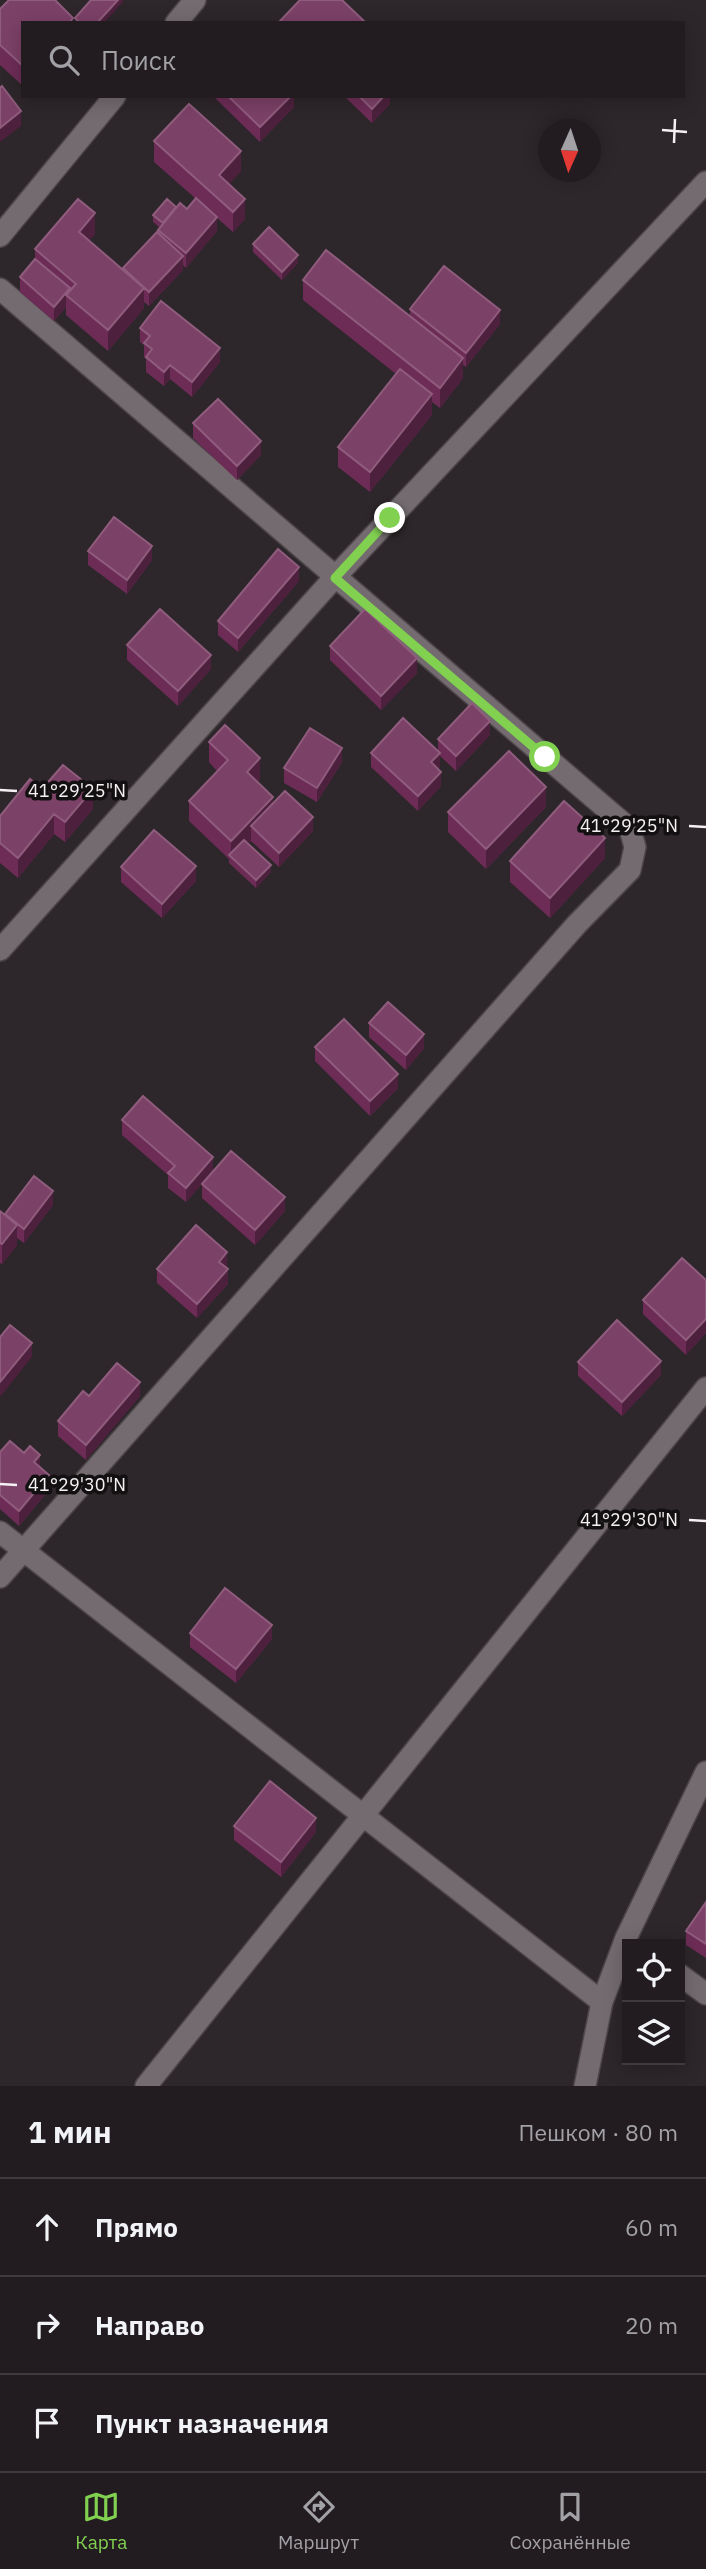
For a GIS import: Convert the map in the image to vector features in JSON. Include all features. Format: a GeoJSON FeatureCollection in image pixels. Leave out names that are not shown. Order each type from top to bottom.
{"type":"FeatureCollection","features":[{"type":"Feature","properties":{"kind":"street"},"geometry":{"type":"LineString","coordinates":[[178,21],[195,0]]}},
{"type":"Feature","properties":{"kind":"street"},"geometry":{"type":"LineString","coordinates":[[0,236],[114,98]]}},
{"type":"Feature","properties":{"kind":"street"},"geometry":{"type":"LineString","coordinates":[[0,950],[335,578],[706,181]]}},
{"type":"Feature","properties":{"kind":"street"},"geometry":{"type":"LineString","coordinates":[[0,289],[630,829],[635,847],[629,870],[568,934],[0,1577]]}},
{"type":"Feature","properties":{"kind":"street"},"geometry":{"type":"LineString","coordinates":[[146,2086],[706,1388]]}},
{"type":"Feature","properties":{"kind":"street"},"geometry":{"type":"LineString","coordinates":[[0,1532],[602,2002]]}},
{"type":"Feature","properties":{"kind":"street"},"geometry":{"type":"LineString","coordinates":[[631,1939],[706,1772]]}},
{"type":"Feature","properties":{"kind":"street"},"geometry":{"type":"LineString","coordinates":[[584,2086],[602,2002],[622,1958]]}},
{"type":"Feature","properties":{"kind":"street"},"geometry":{"type":"LineString","coordinates":[[685,1979],[706,1994]]}},
{"type":"Feature","properties":{"kind":"building"},"geometry":{"type":"Polygon","coordinates":[[[9,0],[55,0],[73,18],[71,21],[21,21],[21,64],[0,45],[0,9],[9,0]]]}},
{"type":"Feature","properties":{"kind":"building"},"geometry":{"type":"Polygon","coordinates":[[[91,0],[118,0],[99,21],[78,21],[75,18],[91,0]]]}},
{"type":"Feature","properties":{"kind":"building"},"geometry":{"type":"Polygon","coordinates":[[[300,0],[342,0],[364,21],[280,21],[300,0]]]}},
{"type":"Feature","properties":{"kind":"building"},"geometry":{"type":"Polygon","coordinates":[[[2,86],[21,111],[0,128],[0,88],[2,86]]]}},
{"type":"Feature","properties":{"kind":"building"},"geometry":{"type":"Polygon","coordinates":[[[230,98],[289,98],[260,127],[230,98]]]}},
{"type":"Feature","properties":{"kind":"building"},"geometry":{"type":"Polygon","coordinates":[[[361,98],[382,98],[372,109],[361,98]]]}},
{"type":"Feature","properties":{"kind":"building"},"geometry":{"type":"Polygon","coordinates":[[[189,104],[241,151],[219,175],[245,199],[233,212],[154,141],[189,104]]]}},
{"type":"Feature","properties":{"kind":"building"},"geometry":{"type":"Polygon","coordinates":[[[196,198],[217,217],[186,253],[158,230],[180,203],[187,209],[196,198]]]}},
{"type":"Feature","properties":{"kind":"building"},"geometry":{"type":"Polygon","coordinates":[[[78,199],[95,213],[79,232],[144,288],[108,330],[66,295],[76,284],[35,249],[78,199]]]}},
{"type":"Feature","properties":{"kind":"building"},"geometry":{"type":"Polygon","coordinates":[[[167,199],[176,207],[163,223],[153,215],[167,199]]]}},
{"type":"Feature","properties":{"kind":"building"},"geometry":{"type":"Polygon","coordinates":[[[269,227],[298,255],[282,272],[253,244],[269,227]]]}},
{"type":"Feature","properties":{"kind":"building"},"geometry":{"type":"Polygon","coordinates":[[[157,232],[183,256],[149,292],[123,268],[157,232]]]}},
{"type":"Feature","properties":{"kind":"building"},"geometry":{"type":"Polygon","coordinates":[[[326,250],[463,358],[440,388],[303,280],[326,250]]]}},
{"type":"Feature","properties":{"kind":"building"},"geometry":{"type":"Polygon","coordinates":[[[35,259],[70,288],[54,307],[20,277],[35,259]]]}},
{"type":"Feature","properties":{"kind":"building"},"geometry":{"type":"Polygon","coordinates":[[[444,266],[500,310],[466,353],[410,309],[444,266]]]}},
{"type":"Feature","properties":{"kind":"building"},"geometry":{"type":"Polygon","coordinates":[[[161,301],[220,348],[192,382],[170,365],[164,372],[146,357],[152,349],[144,343],[150,336],[140,328],[161,301]]]}},
{"type":"Feature","properties":{"kind":"building"},"geometry":{"type":"Polygon","coordinates":[[[400,369],[432,394],[370,472],[338,447],[400,369]]]}},
{"type":"Feature","properties":{"kind":"building"},"geometry":{"type":"Polygon","coordinates":[[[218,399],[261,441],[237,466],[193,423],[218,399]]]}},
{"type":"Feature","properties":{"kind":"building"},"geometry":{"type":"Polygon","coordinates":[[[114,517],[152,546],[127,580],[88,551],[114,517]]]}},
{"type":"Feature","properties":{"kind":"building"},"geometry":{"type":"Polygon","coordinates":[[[278,549],[299,567],[238,638],[218,621],[278,549]]]}},
{"type":"Feature","properties":{"kind":"building"},"geometry":{"type":"Polygon","coordinates":[[[160,609],[211,655],[178,691],[127,645],[160,609]]]}},
{"type":"Feature","properties":{"kind":"building"},"geometry":{"type":"Polygon","coordinates":[[[365,609],[417,658],[381,696],[330,646],[365,609]]]}},
{"type":"Feature","properties":{"kind":"building"},"geometry":{"type":"Polygon","coordinates":[[[472,703],[490,721],[456,756],[438,739],[472,703]]]}},
{"type":"Feature","properties":{"kind":"building"},"geometry":{"type":"Polygon","coordinates":[[[403,718],[440,753],[431,762],[441,772],[418,796],[371,753],[403,718]]]}},
{"type":"Feature","properties":{"kind":"building"},"geometry":{"type":"Polygon","coordinates":[[[225,725],[260,758],[247,772],[273,797],[231,841],[189,801],[228,760],[209,742],[225,725]]]}},
{"type":"Feature","properties":{"kind":"building"},"geometry":{"type":"Polygon","coordinates":[[[310,728],[342,748],[317,788],[284,768],[310,728]]]}},
{"type":"Feature","properties":{"kind":"building"},"geometry":{"type":"Polygon","coordinates":[[[509,751],[546,787],[486,849],[448,812],[509,751]]]}},
{"type":"Feature","properties":{"kind":"building"},"geometry":{"type":"Polygon","coordinates":[[[63,765],[93,789],[65,822],[54,814],[18,858],[0,843],[0,816],[30,779],[42,789],[63,765]]]}},
{"type":"Feature","properties":{"kind":"building"},"geometry":{"type":"Polygon","coordinates":[[[285,791],[313,817],[279,853],[251,826],[285,791]]]}},
{"type":"Feature","properties":{"kind":"building"},"geometry":{"type":"Polygon","coordinates":[[[564,801],[605,838],[550,898],[510,861],[564,801]]]}},
{"type":"Feature","properties":{"kind":"building"},"geometry":{"type":"Polygon","coordinates":[[[154,830],[196,866],[162,904],[121,867],[154,830]]]}},
{"type":"Feature","properties":{"kind":"building"},"geometry":{"type":"Polygon","coordinates":[[[244,840],[271,865],[256,880],[229,855],[244,840]]]}},
{"type":"Feature","properties":{"kind":"building"},"geometry":{"type":"Polygon","coordinates":[[[388,1002],[424,1034],[406,1055],[369,1023],[388,1002]]]}},
{"type":"Feature","properties":{"kind":"building"},"geometry":{"type":"Polygon","coordinates":[[[344,1019],[398,1074],[370,1101],[315,1047],[344,1019]]]}},
{"type":"Feature","properties":{"kind":"building"},"geometry":{"type":"Polygon","coordinates":[[[143,1096],[213,1157],[186,1188],[168,1173],[175,1166],[122,1120],[143,1096]]]}},
{"type":"Feature","properties":{"kind":"building"},"geometry":{"type":"Polygon","coordinates":[[[231,1151],[285,1197],[255,1230],[202,1184],[231,1151]]]}},
{"type":"Feature","properties":{"kind":"building"},"geometry":{"type":"Polygon","coordinates":[[[34,1176],[53,1191],[24,1229],[5,1214],[34,1176]]]}},
{"type":"Feature","properties":{"kind":"building"},"geometry":{"type":"Polygon","coordinates":[[[0,1211],[17,1225],[2,1244],[0,1243],[0,1211]]]}},
{"type":"Feature","properties":{"kind":"building"},"geometry":{"type":"Polygon","coordinates":[[[196,1225],[227,1252],[219,1262],[228,1269],[197,1304],[157,1269],[196,1225]]]}},
{"type":"Feature","properties":{"kind":"building"},"geometry":{"type":"Polygon","coordinates":[[[682,1258],[706,1280],[706,1319],[686,1340],[643,1300],[682,1258]]]}},
{"type":"Feature","properties":{"kind":"building"},"geometry":{"type":"Polygon","coordinates":[[[617,1320],[661,1361],[622,1402],[578,1362],[617,1320]]]}},
{"type":"Feature","properties":{"kind":"building"},"geometry":{"type":"Polygon","coordinates":[[[10,1325],[32,1343],[0,1382],[0,1337],[10,1325]]]}},
{"type":"Feature","properties":{"kind":"building"},"geometry":{"type":"Polygon","coordinates":[[[117,1363],[140,1382],[86,1445],[58,1421],[83,1391],[89,1396],[117,1363]]]}},
{"type":"Feature","properties":{"kind":"building"},"geometry":{"type":"Polygon","coordinates":[[[10,1441],[24,1453],[30,1446],[40,1455],[34,1462],[49,1475],[19,1511],[0,1495],[0,1452],[10,1441]]]}},
{"type":"Feature","properties":{"kind":"building"},"geometry":{"type":"Polygon","coordinates":[[[225,1588],[272,1625],[236,1669],[190,1633],[225,1588]]]}},
{"type":"Feature","properties":{"kind":"building"},"geometry":{"type":"Polygon","coordinates":[[[270,1781],[316,1818],[281,1862],[234,1826],[270,1781]]]}},
{"type":"Feature","properties":{"kind":"building"},"geometry":{"type":"Polygon","coordinates":[[[706,1902],[706,1944],[686,1931],[706,1902]]]}},
{"type":"Feature","properties":{"kind":"route"},"geometry":{"type":"LineString","coordinates":[[390,518],[335,578],[545,757]]}}]}
